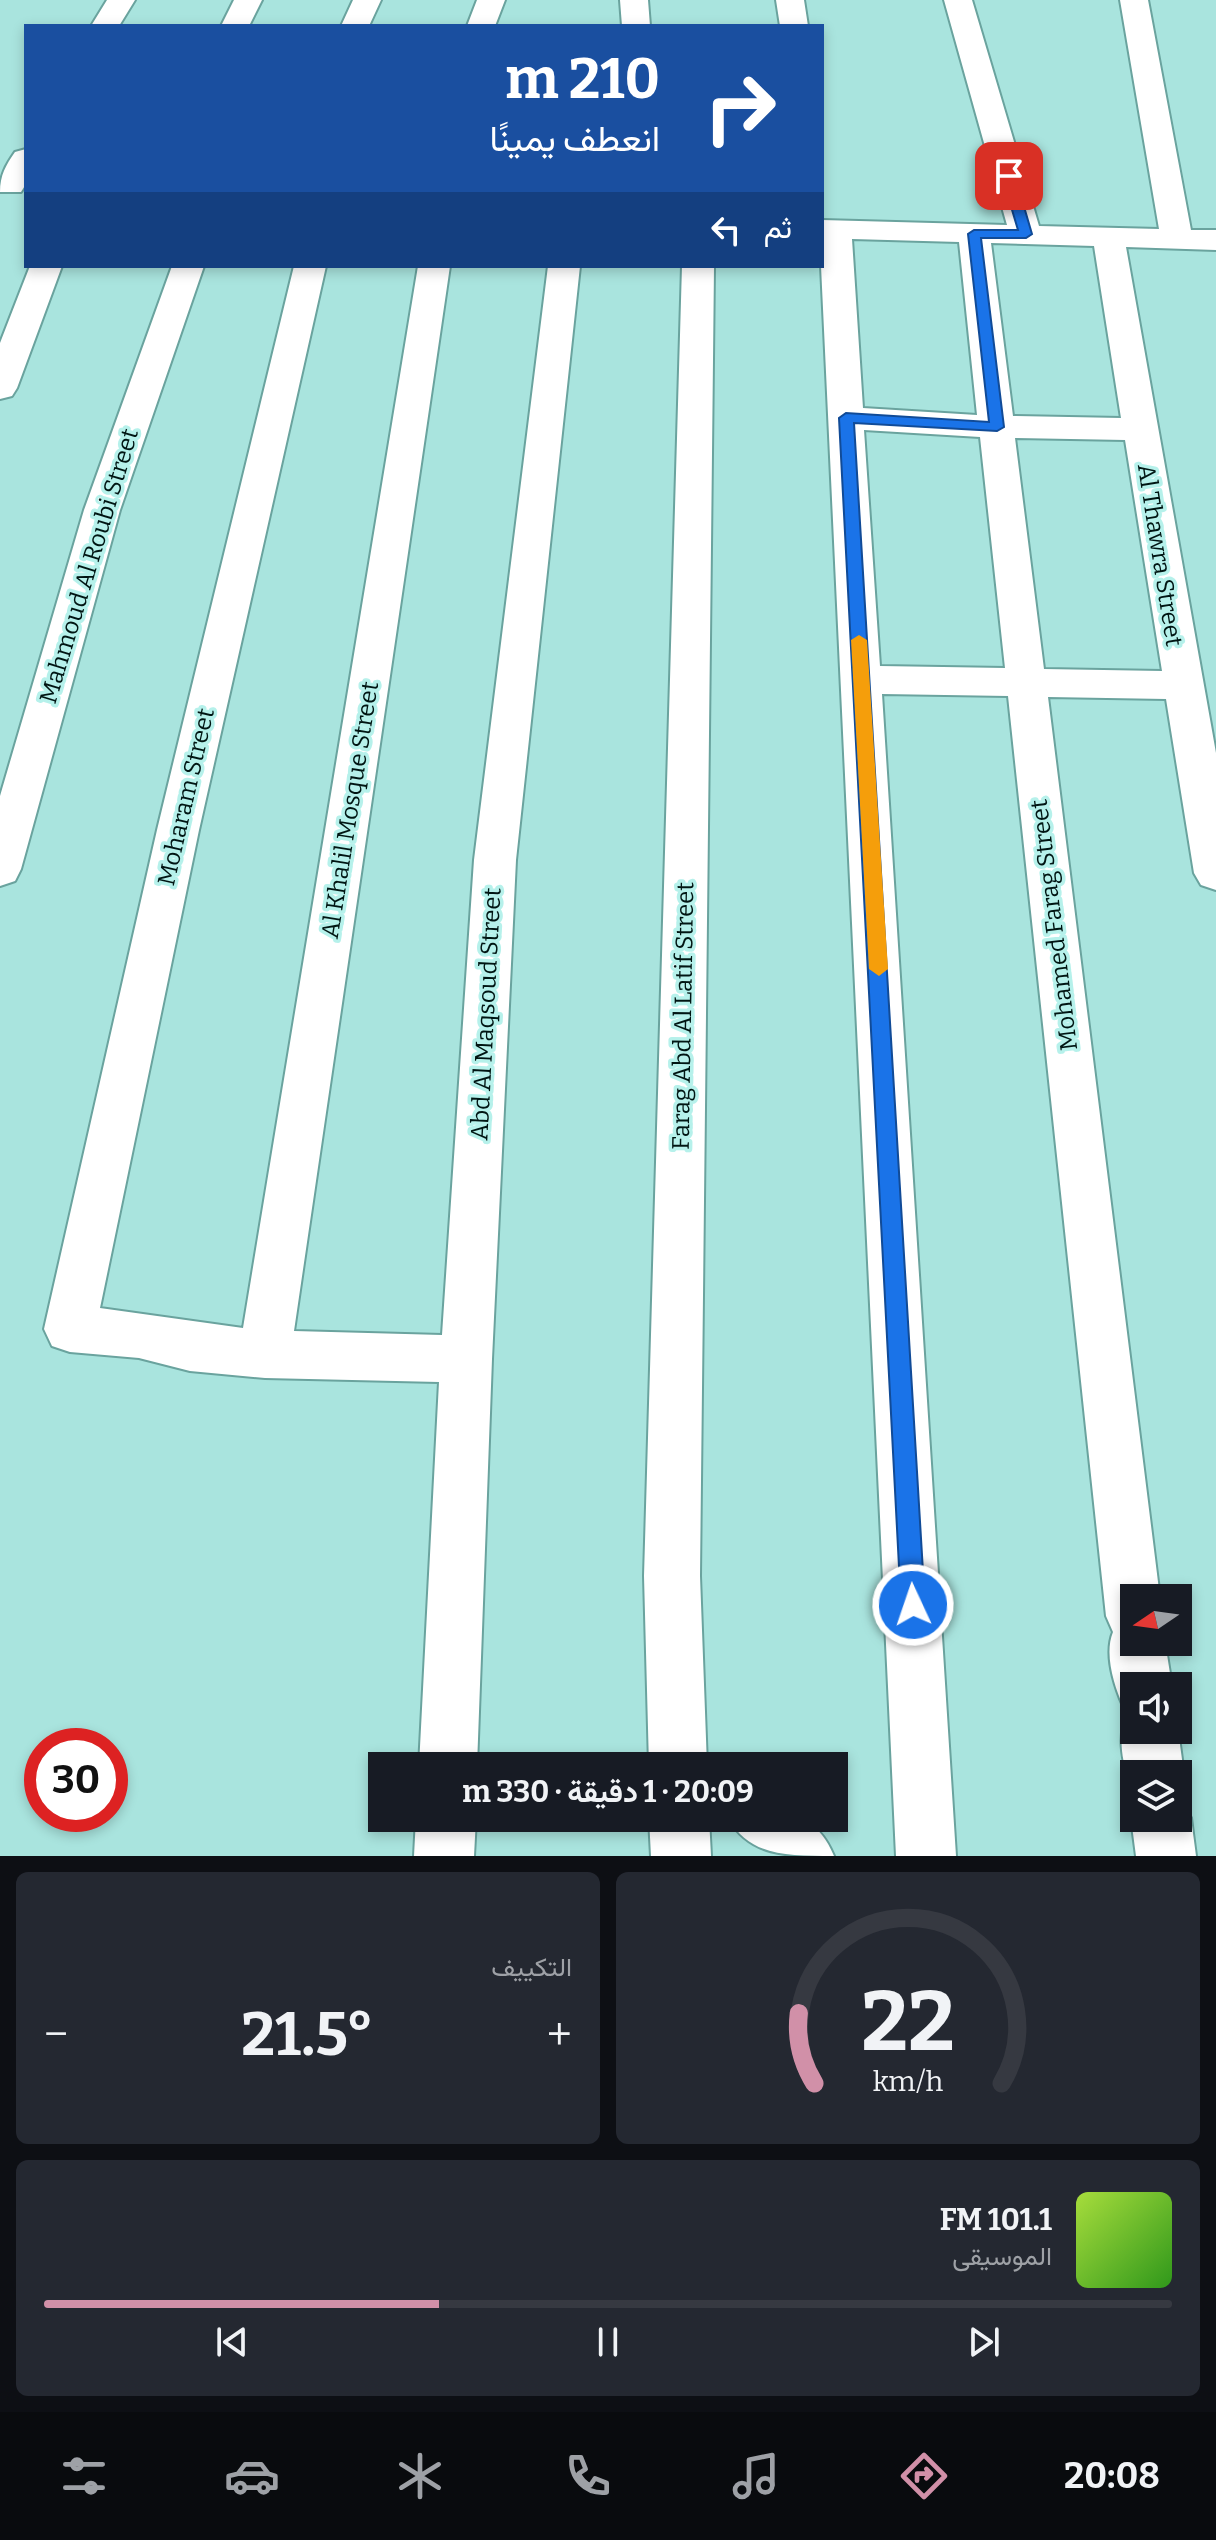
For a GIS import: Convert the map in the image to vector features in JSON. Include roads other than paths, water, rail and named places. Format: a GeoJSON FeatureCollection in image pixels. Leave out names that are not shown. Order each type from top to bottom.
{"type":"FeatureCollection","features":[{"type":"Feature","properties":{"kind":"street"},"geometry":{"type":"LineString","coordinates":[[106,24],[121,0]]}},
{"type":"Feature","properties":{"kind":"street"},"geometry":{"type":"LineString","coordinates":[[236,24],[248,0]]}},
{"type":"Feature","properties":{"kind":"street"},"geometry":{"type":"LineString","coordinates":[[356,24],[367,0]]}},
{"type":"Feature","properties":{"kind":"street"},"geometry":{"type":"LineString","coordinates":[[482,24],[491,0]]}},
{"type":"Feature","properties":{"kind":"street"},"geometry":{"type":"LineString","coordinates":[[634,0],[636,24]]}},
{"type":"Feature","properties":{"kind":"street"},"geometry":{"type":"LineString","coordinates":[[790,0],[794,24]]}},
{"type":"Feature","properties":{"kind":"street"},"geometry":{"type":"LineString","coordinates":[[958,0],[1026,234]]}},
{"type":"Feature","properties":{"kind":"street"},"geometry":{"type":"LineString","coordinates":[[1134,0],[1177,239]]}},
{"type":"Feature","properties":{"kind":"street"},"geometry":{"type":"LineString","coordinates":[[12,185],[24,162]]}},
{"type":"Feature","properties":{"kind":"street"},"geometry":{"type":"LineString","coordinates":[[926,1856],[846,418],[826,222],[974,234],[1216,240]]}},
{"type":"Feature","properties":{"kind":"street","name":"Mohamed Farag Street"},"geometry":{"type":"LineString","coordinates":[[974,234],[1130,1584]]}},
{"type":"Feature","properties":{"kind":"street","name":"Al Thawra Street"},"geometry":{"type":"LineString","coordinates":[[1108,237],[1216,873]]}},
{"type":"Feature","properties":{"kind":"street"},"geometry":{"type":"LineString","coordinates":[[0,388],[45,268]]}},
{"type":"Feature","properties":{"kind":"street","name":"Mahmoud Al Roubi Street"},"geometry":{"type":"LineString","coordinates":[[0,869],[102,510],[187,268]]}},
{"type":"Feature","properties":{"kind":"street","name":"Moharam Street"},"geometry":{"type":"LineString","coordinates":[[265,1354],[190,1347],[139,1335],[70,1329],[182,815],[310,268]]}},
{"type":"Feature","properties":{"kind":"street","name":"Al Khalil Mosque Street"},"geometry":{"type":"LineString","coordinates":[[265,1354],[434,268]]}},
{"type":"Feature","properties":{"kind":"street","name":"Abd Al Maqsoud Street"},"geometry":{"type":"LineString","coordinates":[[449,1752],[466,1359],[500,804],[564,268]]}},
{"type":"Feature","properties":{"kind":"street","name":"Farag Abd Al Latif Street"},"geometry":{"type":"LineString","coordinates":[[682,1752],[672,1576],[698,268]]}},
{"type":"Feature","properties":{"kind":"street"},"geometry":{"type":"LineString","coordinates":[[846,418],[997,427],[1140,429]]}},
{"type":"Feature","properties":{"kind":"street"},"geometry":{"type":"LineString","coordinates":[[862,680],[1182,685]]}},
{"type":"Feature","properties":{"kind":"street"},"geometry":{"type":"LineString","coordinates":[[265,1354],[466,1359]]}},
{"type":"Feature","properties":{"kind":"street"},"geometry":{"type":"LineString","coordinates":[[444,1856],[445,1832]]}},
{"type":"Feature","properties":{"kind":"street"},"geometry":{"type":"LineString","coordinates":[[680,1832],[681,1856]]}},
{"type":"Feature","properties":{"kind":"street"},"geometry":{"type":"LineString","coordinates":[[775,1832],[804,1856]]}},
{"type":"Feature","properties":{"kind":"street"},"geometry":{"type":"LineString","coordinates":[[1163,1832],[1166,1856]]}}]}
